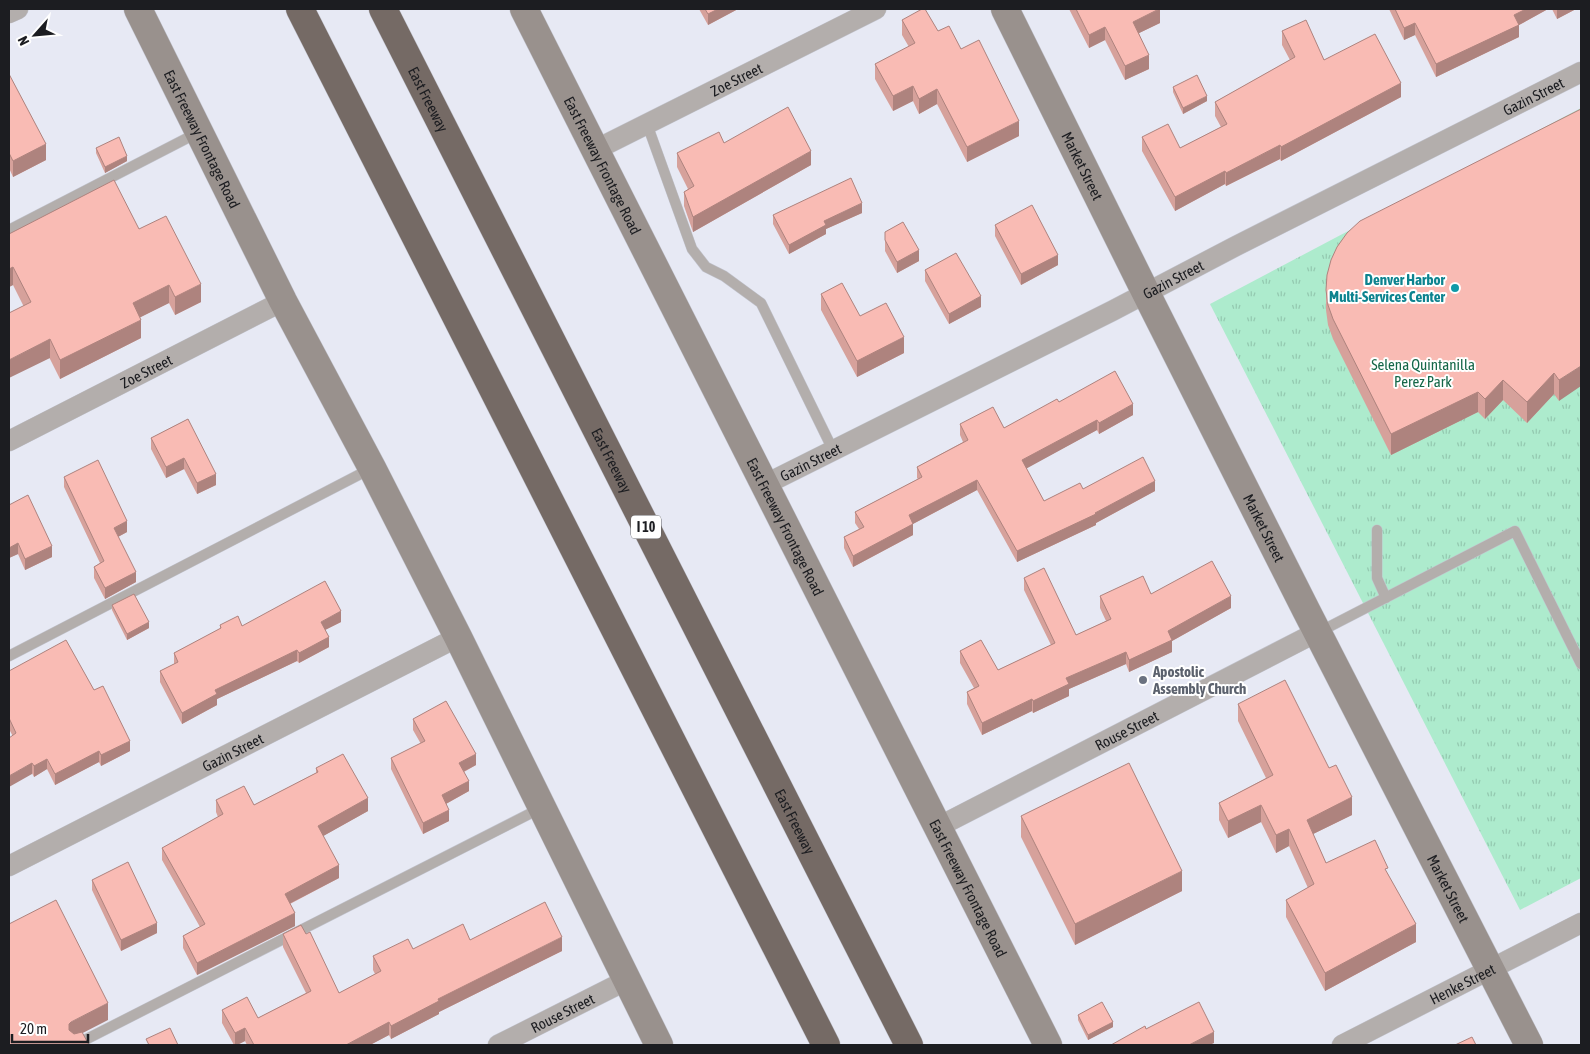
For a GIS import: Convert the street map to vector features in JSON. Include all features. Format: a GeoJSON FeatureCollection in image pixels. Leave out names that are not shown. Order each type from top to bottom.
{"type":"FeatureCollection","features":[{"type":"Feature","properties":{"kind":"highway"},"geometry":{"type":"LineString","coordinates":[[300,9],[826,1045]]}},
{"type":"Feature","properties":{"kind":"highway","name":"East Freeway"},"geometry":{"type":"LineString","coordinates":[[383,9],[909,1045]]}},
{"type":"Feature","properties":{"kind":"main road","name":"East Freeway Frontage Road"},"geometry":{"type":"LineString","coordinates":[[138,9],[283,301],[372,468],[458,637],[660,1045]]}},
{"type":"Feature","properties":{"kind":"main road","name":"East Freeway Frontage Road"},"geometry":{"type":"LineString","coordinates":[[524,9],[1048,1045]]}},
{"type":"Feature","properties":{"kind":"main road","name":"Market Street"},"geometry":{"type":"LineString","coordinates":[[1005,9],[1317,632],[1529,1045]]}},
{"type":"Feature","properties":{"kind":"street"},"geometry":{"type":"LineString","coordinates":[[9,13],[18,9]]}},
{"type":"Feature","properties":{"kind":"street","name":"Zoe Street"},"geometry":{"type":"LineString","coordinates":[[595,150],[876,9]]}},
{"type":"Feature","properties":{"kind":"street","name":"Gazin Street"},"geometry":{"type":"LineString","coordinates":[[764,485],[1581,72]]}},
{"type":"Feature","properties":{"kind":"street","name":"Zoe Street"},"geometry":{"type":"LineString","coordinates":[[9,440],[283,301]]}},
{"type":"Feature","properties":{"kind":"street","name":"Rouse Street"},"geometry":{"type":"LineString","coordinates":[[938,827],[1317,632]]}},
{"type":"Feature","properties":{"kind":"street","name":"Gazin Street"},"geometry":{"type":"LineString","coordinates":[[9,866],[458,637]]}},
{"type":"Feature","properties":{"kind":"street","name":"Henke Street"},"geometry":{"type":"LineString","coordinates":[[1342,1045],[1581,923]]}},
{"type":"Feature","properties":{"kind":"street","name":"Rouse Street"},"geometry":{"type":"LineString","coordinates":[[498,1045],[627,980]]}},
{"type":"Feature","properties":{"kind":"lane"},"geometry":{"type":"LineString","coordinates":[[648,124],[692,250],[706,268],[724,276],[761,302],[833,450]]}},
{"type":"Feature","properties":{"kind":"lane"},"geometry":{"type":"LineString","coordinates":[[9,230],[200,132]]}},
{"type":"Feature","properties":{"kind":"lane"},"geometry":{"type":"LineString","coordinates":[[9,656],[372,468]]}},
{"type":"Feature","properties":{"kind":"lane"},"geometry":{"type":"LineString","coordinates":[[1377,530],[1376,578],[1386,598]]}},
{"type":"Feature","properties":{"kind":"lane"},"geometry":{"type":"LineString","coordinates":[[1317,632],[1515,531],[1581,664]]}},
{"type":"Feature","properties":{"kind":"lane"},"geometry":{"type":"LineString","coordinates":[[75,1045],[542,807]]}},
{"type":"Feature","properties":{"kind":"green space","name":"Selena Quintanilla Perez Park"},"geometry":{"type":"Polygon","coordinates":[[[1581,108],[1581,878],[1520,910],[1210,304],[1581,108]]]}},
{"type":"Feature","properties":{"kind":"building"},"geometry":{"type":"Polygon","coordinates":[[[705,9],[718,9],[708,14],[705,9]]]}},
{"type":"Feature","properties":{"kind":"building"},"geometry":{"type":"Polygon","coordinates":[[[925,9],[938,31],[949,26],[961,49],[979,40],[1019,121],[967,147],[937,89],[919,99],[913,86],[893,96],[875,64],[915,43],[902,20],[925,9]]]}},
{"type":"Feature","properties":{"kind":"building"},"geometry":{"type":"Polygon","coordinates":[[[1076,9],[1159,9],[1133,22],[1149,55],[1125,66],[1105,27],[1089,35],[1076,9]]]}},
{"type":"Feature","properties":{"kind":"building"},"geometry":{"type":"Polygon","coordinates":[[[1395,9],[1526,9],[1514,15],[1519,25],[1436,64],[1415,23],[1404,28],[1395,9]]]}},
{"type":"Feature","properties":{"kind":"building"},"geometry":{"type":"Polygon","coordinates":[[[1306,20],[1324,60],[1375,34],[1401,83],[1281,147],[1280,145],[1175,197],[1142,137],[1168,124],[1180,148],[1227,124],[1215,102],[1295,57],[1282,31],[1306,20]]]}},
{"type":"Feature","properties":{"kind":"building"},"geometry":{"type":"Polygon","coordinates":[[[9,74],[46,144],[13,161],[9,153],[9,74]]]}},
{"type":"Feature","properties":{"kind":"building"},"geometry":{"type":"Polygon","coordinates":[[[1197,75],[1207,96],[1183,108],[1173,87],[1197,75]]]}},
{"type":"Feature","properties":{"kind":"building"},"geometry":{"type":"Polygon","coordinates":[[[788,107],[811,151],[693,217],[684,192],[694,186],[677,153],[719,132],[724,143],[788,107]]]}},
{"type":"Feature","properties":{"kind":"building","name":"Denver Harbor Multi-Services Center"},"geometry":{"type":"Polygon","coordinates":[[[1581,109],[1581,366],[1559,380],[1554,373],[1527,402],[1503,380],[1485,399],[1478,392],[1391,434],[1333,319],[1328,305],[1327,275],[1337,247],[1347,233],[1360,221],[1581,109]]]}},
{"type":"Feature","properties":{"kind":"building"},"geometry":{"type":"Polygon","coordinates":[[[119,137],[127,156],[105,167],[96,148],[119,137]]]}},
{"type":"Feature","properties":{"kind":"building"},"geometry":{"type":"Polygon","coordinates":[[[851,178],[862,203],[824,221],[826,225],[789,245],[773,215],[851,178]]]}},
{"type":"Feature","properties":{"kind":"building"},"geometry":{"type":"Polygon","coordinates":[[[114,180],[139,229],[166,216],[201,284],[175,297],[169,285],[133,303],[141,320],[60,360],[50,339],[9,360],[9,313],[31,302],[13,267],[9,269],[9,234],[114,180]]]}},
{"type":"Feature","properties":{"kind":"building"},"geometry":{"type":"Polygon","coordinates":[[[1032,205],[1058,255],[1021,274],[995,225],[1032,205]]]}},
{"type":"Feature","properties":{"kind":"building"},"geometry":{"type":"Polygon","coordinates":[[[903,222],[919,250],[897,262],[885,240],[885,232],[903,222]]]}},
{"type":"Feature","properties":{"kind":"building"},"geometry":{"type":"Polygon","coordinates":[[[956,253],[981,296],[949,314],[925,270],[956,253]]]}},
{"type":"Feature","properties":{"kind":"building"},"geometry":{"type":"Polygon","coordinates":[[[842,283],[860,316],[886,303],[904,337],[857,361],[821,294],[842,283]]]}},
{"type":"Feature","properties":{"kind":"building"},"geometry":{"type":"Polygon","coordinates":[[[1115,371],[1133,404],[1099,423],[1097,420],[1022,460],[1044,501],[1080,483],[1083,489],[1143,457],[1155,481],[1096,514],[1017,551],[977,480],[909,515],[913,524],[853,556],[844,537],[864,527],[855,512],[922,477],[917,467],[968,440],[960,424],[993,407],[1004,428],[1057,399],[1059,402],[1115,371]]]}},
{"type":"Feature","properties":{"kind":"building"},"geometry":{"type":"Polygon","coordinates":[[[188,419],[216,474],[197,483],[184,458],[166,467],[151,438],[188,419]]]}},
{"type":"Feature","properties":{"kind":"building"},"geometry":{"type":"Polygon","coordinates":[[[98,460],[127,521],[114,528],[136,572],[105,588],[94,567],[104,561],[64,477],[98,460]]]}},
{"type":"Feature","properties":{"kind":"building"},"geometry":{"type":"Polygon","coordinates":[[[28,495],[52,546],[25,559],[18,543],[9,548],[9,505],[28,495]]]}},
{"type":"Feature","properties":{"kind":"building"},"geometry":{"type":"Polygon","coordinates":[[[1212,561],[1231,596],[1168,631],[1172,640],[1129,660],[1126,652],[1066,678],[1069,684],[982,723],[967,692],[979,686],[960,651],[981,640],[998,670],[1055,643],[1024,578],[1044,568],[1076,635],[1111,619],[1100,596],[1143,576],[1151,594],[1212,561]]]}},
{"type":"Feature","properties":{"kind":"building"},"geometry":{"type":"Polygon","coordinates":[[[325,581],[341,611],[321,622],[329,637],[299,653],[297,650],[215,690],[217,694],[182,713],[160,671],[178,662],[174,653],[221,628],[220,625],[238,616],[242,626],[325,581]]]}},
{"type":"Feature","properties":{"kind":"building"},"geometry":{"type":"Polygon","coordinates":[[[134,594],[149,622],[127,634],[112,605],[134,594]]]}},
{"type":"Feature","properties":{"kind":"building"},"geometry":{"type":"Polygon","coordinates":[[[66,640],[94,690],[103,686],[130,741],[101,755],[99,751],[55,774],[47,759],[34,766],[32,763],[9,776],[9,738],[16,733],[9,718],[9,671],[66,640]]]}},
{"type":"Feature","properties":{"kind":"building"},"geometry":{"type":"Polygon","coordinates":[[[1285,680],[1329,768],[1336,765],[1352,797],[1307,820],[1326,863],[1375,840],[1388,868],[1385,869],[1416,924],[1325,973],[1286,900],[1314,884],[1289,829],[1276,835],[1261,805],[1228,821],[1219,803],[1273,775],[1238,704],[1285,680]]]}},
{"type":"Feature","properties":{"kind":"building"},"geometry":{"type":"Polygon","coordinates":[[[446,701],[476,754],[459,763],[469,781],[442,795],[449,810],[423,823],[391,758],[425,741],[413,719],[446,701]]]}},
{"type":"Feature","properties":{"kind":"building"},"geometry":{"type":"Polygon","coordinates":[[[343,754],[368,798],[318,826],[339,865],[285,894],[295,913],[197,963],[183,936],[205,924],[162,848],[223,814],[216,800],[244,786],[254,805],[318,772],[316,768],[343,754]]]}},
{"type":"Feature","properties":{"kind":"building"},"geometry":{"type":"Polygon","coordinates":[[[1129,763],[1182,871],[1075,924],[1021,816],[1129,763]]]}},
{"type":"Feature","properties":{"kind":"building"},"geometry":{"type":"Polygon","coordinates":[[[128,862],[157,923],[121,940],[92,880],[128,862]]]}},
{"type":"Feature","properties":{"kind":"building"},"geometry":{"type":"Polygon","coordinates":[[[56,900],[108,1003],[69,1024],[69,1030],[74,1034],[82,1032],[89,1045],[9,1045],[9,924],[56,900]]]}},
{"type":"Feature","properties":{"kind":"building"},"geometry":{"type":"Polygon","coordinates":[[[545,902],[562,937],[438,999],[439,1001],[391,1026],[389,1022],[346,1045],[254,1045],[245,1028],[235,1033],[222,1010],[247,997],[258,1018],[311,991],[283,934],[301,925],[306,934],[310,932],[339,993],[381,971],[373,956],[408,939],[413,949],[463,924],[470,940],[545,902]]]}},
{"type":"Feature","properties":{"kind":"building"},"geometry":{"type":"Polygon","coordinates":[[[1102,1002],[1113,1022],[1088,1035],[1078,1015],[1102,1002]]]}},
{"type":"Feature","properties":{"kind":"building"},"geometry":{"type":"Polygon","coordinates":[[[1199,1002],[1214,1032],[1189,1045],[1111,1045],[1145,1026],[1146,1029],[1199,1002]]]}},
{"type":"Feature","properties":{"kind":"building"},"geometry":{"type":"Polygon","coordinates":[[[170,1028],[178,1045],[149,1045],[146,1039],[170,1028]]]}},
{"type":"Feature","properties":{"kind":"building"},"geometry":{"type":"Polygon","coordinates":[[[1472,1037],[1476,1045],[1455,1045],[1472,1037]]]}},
{"type":"Feature","properties":{"kind":"place","name":"Denver Harbor Multi-Services Center"},"geometry":{"type":"Point","coordinates":[1455,288]}},
{"type":"Feature","properties":{"kind":"place","name":"Apostolic Assembly Church"},"geometry":{"type":"Point","coordinates":[1143,680]}}]}
